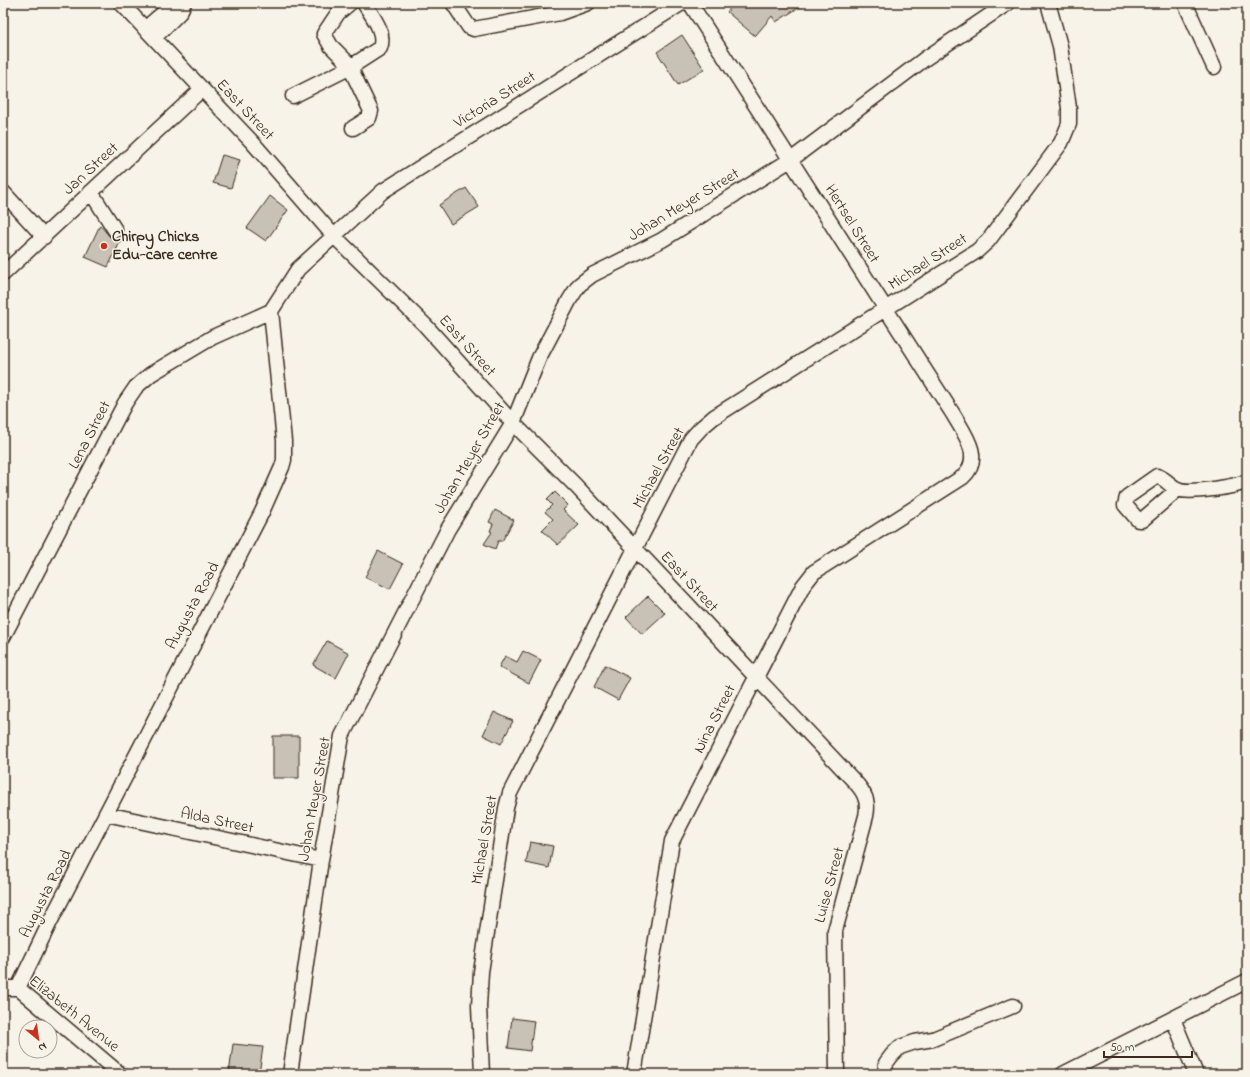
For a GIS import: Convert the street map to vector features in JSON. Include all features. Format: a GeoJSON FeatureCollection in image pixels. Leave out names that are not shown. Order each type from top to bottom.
{"type":"FeatureCollection","features":[{"type":"Feature","properties":{"kind":"street","name":"East Street"},"geometry":{"type":"LineString","coordinates":[[121,3],[253,143],[333,235],[425,325],[513,423],[635,549],[855,782]]}},
{"type":"Feature","properties":{"kind":"street"},"geometry":{"type":"LineString","coordinates":[[150,33],[180,12],[184,3]]}},
{"type":"Feature","properties":{"kind":"street"},"geometry":{"type":"LineString","coordinates":[[350,3],[338,13],[324,34],[326,40],[345,59],[371,111],[369,118],[353,128]]}},
{"type":"Feature","properties":{"kind":"street"},"geometry":{"type":"LineString","coordinates":[[293,96],[349,68],[377,51],[381,44],[380,32],[364,3]]}},
{"type":"Feature","properties":{"kind":"street"},"geometry":{"type":"LineString","coordinates":[[453,3],[469,27],[474,29],[560,12],[587,3]]}},
{"type":"Feature","properties":{"kind":"street","name":"Victoria Street"},"geometry":{"type":"LineString","coordinates":[[333,235],[383,191],[682,3]]}},
{"type":"Feature","properties":{"kind":"street","name":"Hertsel Street"},"geometry":{"type":"LineString","coordinates":[[690,3],[792,160],[968,439],[972,453],[971,468]]}},
{"type":"Feature","properties":{"kind":"street","name":"Johan Meyer Street"},"geometry":{"type":"LineString","coordinates":[[290,1074],[321,860],[342,736],[448,529],[513,423],[539,358],[572,296],[583,282],[592,275],[662,240],[792,160],[926,58],[1008,3]]}},
{"type":"Feature","properties":{"kind":"street","name":"Michael Street"},"geometry":{"type":"LineString","coordinates":[[482,1074],[479,1006],[481,972],[505,816],[510,793],[691,439],[714,417],[982,247],[1065,137],[1069,124],[1069,103],[1060,46],[1048,3]]}},
{"type":"Feature","properties":{"kind":"street"},"geometry":{"type":"LineString","coordinates":[[1185,3],[1214,67]]}},
{"type":"Feature","properties":{"kind":"street","name":"Jan Street"},"geometry":{"type":"LineString","coordinates":[[3,274],[202,89]]}},
{"type":"Feature","properties":{"kind":"street"},"geometry":{"type":"LineString","coordinates":[[3,192],[44,237]]}},
{"type":"Feature","properties":{"kind":"street"},"geometry":{"type":"LineString","coordinates":[[91,192],[115,230]]}},
{"type":"Feature","properties":{"kind":"street"},"geometry":{"type":"LineString","coordinates":[[271,311],[298,269],[333,235]]}},
{"type":"Feature","properties":{"kind":"street","name":"Lena Street"},"geometry":{"type":"LineString","coordinates":[[3,637],[125,403],[136,387],[151,374],[213,337],[271,311]]}},
{"type":"Feature","properties":{"kind":"street","name":"Augusta Road"},"geometry":{"type":"LineString","coordinates":[[18,988],[164,697],[262,512],[282,467],[284,460],[284,441],[271,311]]}},
{"type":"Feature","properties":{"kind":"street","name":"Nina Street"},"geometry":{"type":"LineString","coordinates":[[634,1074],[659,908],[672,841],[803,586],[814,572],[963,477],[971,468]]}},
{"type":"Feature","properties":{"kind":"street"},"geometry":{"type":"LineString","coordinates":[[1178,490],[1189,491],[1223,488],[1247,481]]}},
{"type":"Feature","properties":{"kind":"street","name":"Luise Street"},"geometry":{"type":"LineString","coordinates":[[837,1074],[835,931],[868,808],[865,794],[855,782]]}},
{"type":"Feature","properties":{"kind":"street","name":"Alda Street"},"geometry":{"type":"LineString","coordinates":[[106,814],[321,860]]}},
{"type":"Feature","properties":{"kind":"street"},"geometry":{"type":"LineString","coordinates":[[1063,1074],[1247,981]]}},
{"type":"Feature","properties":{"kind":"street","name":"Elizabeth Avenue"},"geometry":{"type":"LineString","coordinates":[[3,988],[18,988],[120,1074]]}},
{"type":"Feature","properties":{"kind":"street"},"geometry":{"type":"LineString","coordinates":[[885,1074],[886,1063],[900,1047],[915,1042],[933,1040],[1013,1006]]}},
{"type":"Feature","properties":{"kind":"street"},"geometry":{"type":"LineString","coordinates":[[1173,1019],[1196,1074]]}},
{"type":"Feature","properties":{"kind":"building"},"geometry":{"type":"Polygon","coordinates":[[[735,3],[806,3],[776,22],[772,16],[755,36],[727,12],[735,3]]]}},
{"type":"Feature","properties":{"kind":"building"},"geometry":{"type":"Polygon","coordinates":[[[682,35],[704,69],[678,85],[657,52],[682,35]]]}},
{"type":"Feature","properties":{"kind":"building"},"geometry":{"type":"Polygon","coordinates":[[[222,155],[240,160],[231,188],[213,183],[222,155]]]}},
{"type":"Feature","properties":{"kind":"building"},"geometry":{"type":"Polygon","coordinates":[[[466,188],[479,207],[451,224],[439,205],[466,188]]]}},
{"type":"Feature","properties":{"kind":"building"},"geometry":{"type":"Polygon","coordinates":[[[270,196],[288,210],[266,241],[247,228],[270,196]]]}},
{"type":"Feature","properties":{"kind":"building","name":"Chirpy Chicks Edu-care centre"},"geometry":{"type":"Polygon","coordinates":[[[100,225],[111,238],[123,236],[108,267],[85,257],[100,225]]]}},
{"type":"Feature","properties":{"kind":"building"},"geometry":{"type":"Polygon","coordinates":[[[555,492],[568,505],[563,510],[579,525],[558,545],[542,530],[553,519],[545,512],[552,505],[547,500],[555,492]]]}},
{"type":"Feature","properties":{"kind":"building"},"geometry":{"type":"Polygon","coordinates":[[[495,510],[514,520],[502,541],[498,541],[495,549],[484,544],[492,532],[490,531],[493,524],[489,522],[495,510]]]}},
{"type":"Feature","properties":{"kind":"building"},"geometry":{"type":"Polygon","coordinates":[[[378,551],[403,564],[390,589],[365,577],[378,551]]]}},
{"type":"Feature","properties":{"kind":"building"},"geometry":{"type":"Polygon","coordinates":[[[648,596],[665,613],[642,634],[626,617],[648,596]]]}},
{"type":"Feature","properties":{"kind":"building"},"geometry":{"type":"Polygon","coordinates":[[[327,641],[349,653],[336,678],[313,665],[327,641]]]}},
{"type":"Feature","properties":{"kind":"building"},"geometry":{"type":"Polygon","coordinates":[[[523,651],[541,660],[529,683],[499,667],[505,656],[517,662],[523,651]]]}},
{"type":"Feature","properties":{"kind":"building"},"geometry":{"type":"Polygon","coordinates":[[[605,665],[630,678],[618,700],[594,687],[605,665]]]}},
{"type":"Feature","properties":{"kind":"building"},"geometry":{"type":"Polygon","coordinates":[[[494,712],[513,721],[501,744],[483,735],[494,712]]]}},
{"type":"Feature","properties":{"kind":"building"},"geometry":{"type":"Polygon","coordinates":[[[273,736],[299,736],[299,778],[273,778],[273,736]]]}},
{"type":"Feature","properties":{"kind":"building"},"geometry":{"type":"Polygon","coordinates":[[[530,842],[553,846],[549,868],[526,863],[530,842]]]}},
{"type":"Feature","properties":{"kind":"building"},"geometry":{"type":"Polygon","coordinates":[[[512,1018],[534,1021],[530,1051],[508,1048],[512,1018]]]}},
{"type":"Feature","properties":{"kind":"building"},"geometry":{"type":"Polygon","coordinates":[[[233,1044],[263,1047],[259,1074],[229,1074],[233,1044]]]}},
{"type":"Feature","properties":{"kind":"place","name":"Chirpy Chicks Edu-care centre"},"geometry":{"type":"Point","coordinates":[104,246]}}]}
